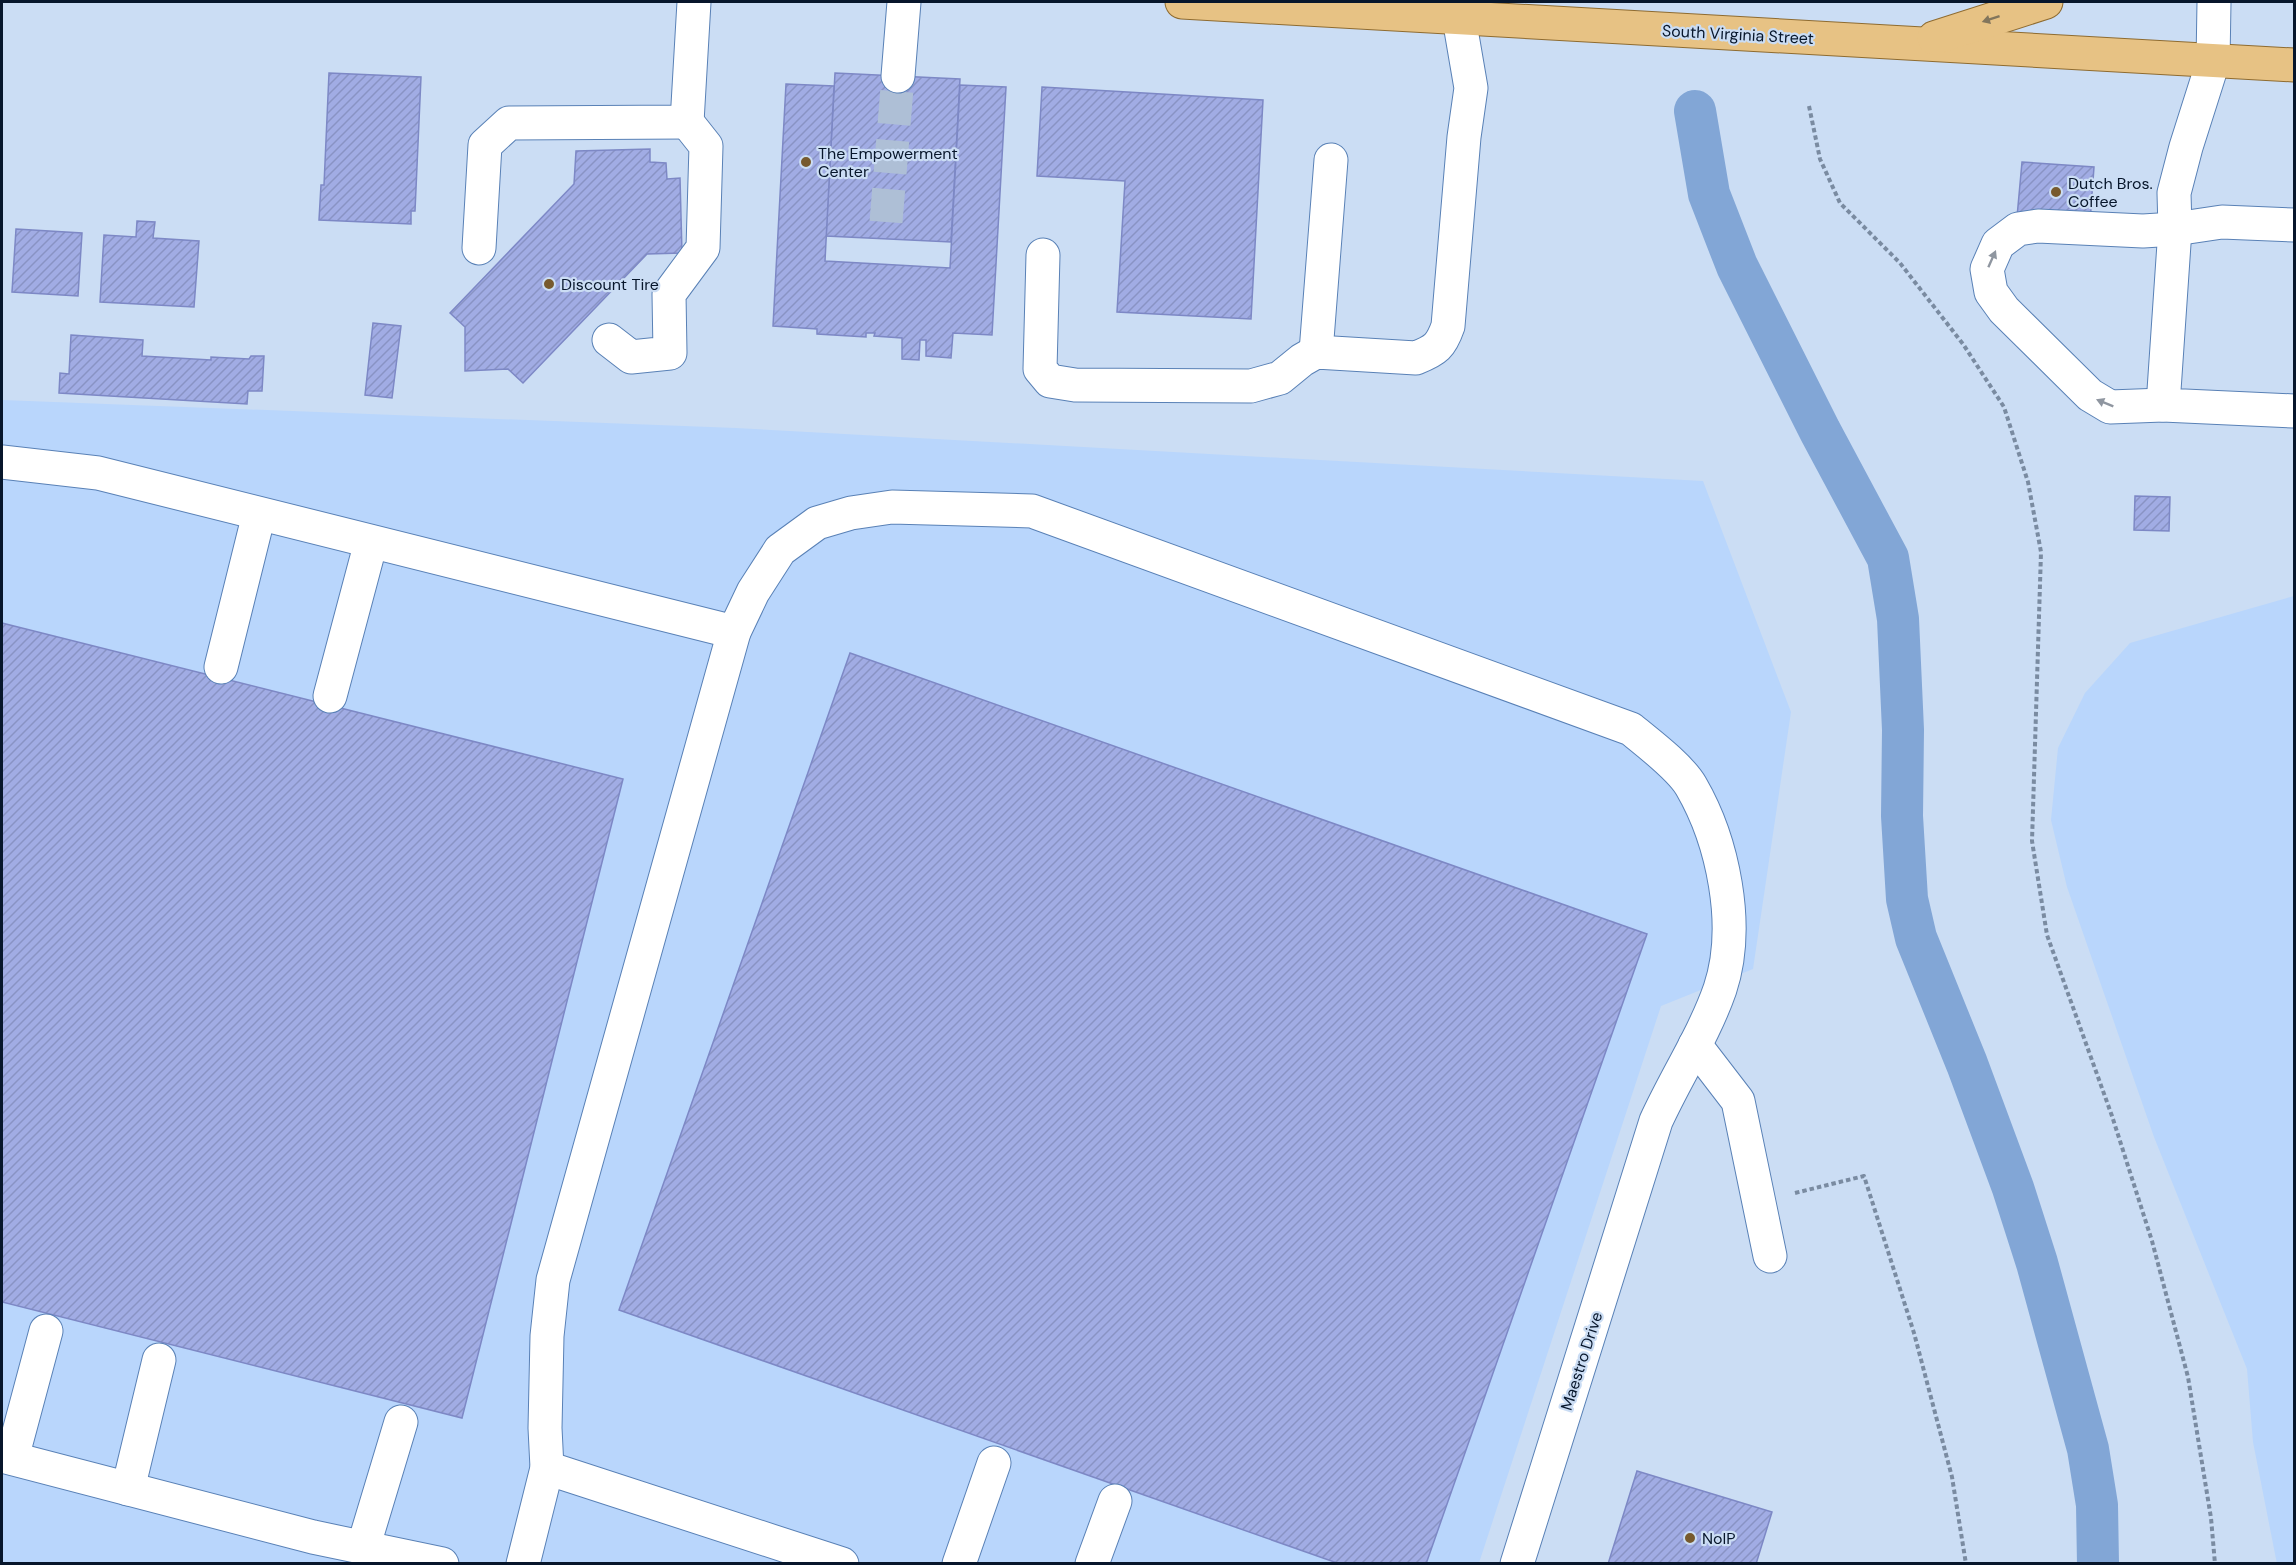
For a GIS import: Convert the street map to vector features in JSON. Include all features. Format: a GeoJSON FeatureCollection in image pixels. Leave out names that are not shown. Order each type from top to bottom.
{"type":"FeatureCollection","features":[{"type":"Feature","properties":{"kind":"main road","name":"South Virginia Street"},"geometry":{"type":"LineString","coordinates":[[1182,2],[1460,10],[1915,44],[2295,65]]}},
{"type":"Feature","properties":{"kind":"main road"},"geometry":{"type":"LineString","coordinates":[[1915,44],[2046,2]]}},
{"type":"Feature","properties":{"kind":"street"},"geometry":{"type":"LineString","coordinates":[[609,340],[631,357],[670,353],[669,294],[703,248],[706,146],[687,122],[694,2]]}},
{"type":"Feature","properties":{"kind":"street"},"geometry":{"type":"LineString","coordinates":[[898,76],[904,2]]}},
{"type":"Feature","properties":{"kind":"street"},"geometry":{"type":"LineString","coordinates":[[2163,405],[2175,229],[2174,193],[2213,62],[2214,2]]}},
{"type":"Feature","properties":{"kind":"street"},"geometry":{"type":"LineString","coordinates":[[1043,255],[1040,369],[1050,381],[1075,385],[1251,386],[1280,378],[1316,352],[1416,358],[1440,346],[1448,326],[1464,137],[1471,88],[1460,10]]}},
{"type":"Feature","properties":{"kind":"street"},"geometry":{"type":"LineString","coordinates":[[479,248],[485,145],[509,123],[687,122]]}},
{"type":"Feature","properties":{"kind":"street"},"geometry":{"type":"LineString","coordinates":[[1316,352],[1331,160]]}},
{"type":"Feature","properties":{"kind":"street"},"geometry":{"type":"LineString","coordinates":[[2295,225],[2222,222],[2175,229],[2108,230],[2037,226],[2018,229],[1998,244],[1987,269],[1991,292],[2004,310],[2090,395],[2110,407],[2163,405],[2295,411]]}},
{"type":"Feature","properties":{"kind":"street"},"geometry":{"type":"LineString","coordinates":[[2,462],[98,473],[734,632]]}},
{"type":"Feature","properties":{"kind":"street","name":"Maestro Drive"},"geometry":{"type":"LineString","coordinates":[[523,1563],[547,1468],[545,1428],[547,1336],[553,1280],[734,632],[753,592],[780,550],[817,523],[851,513],[892,507],[1032,511],[1631,729],[1690,784],[1722,862],[1728,948],[1720,988],[1695,1045],[1656,1121],[1517,1563]]}},
{"type":"Feature","properties":{"kind":"street"},"geometry":{"type":"LineString","coordinates":[[221,667],[259,514]]}},
{"type":"Feature","properties":{"kind":"street"},"geometry":{"type":"LineString","coordinates":[[330,696],[371,542]]}},
{"type":"Feature","properties":{"kind":"street"},"geometry":{"type":"LineString","coordinates":[[1695,1045],[1738,1101],[1770,1256]]}},
{"type":"Feature","properties":{"kind":"street"},"geometry":{"type":"LineString","coordinates":[[46,1331],[7,1457],[363,1548],[442,1563]]}},
{"type":"Feature","properties":{"kind":"street"},"geometry":{"type":"LineString","coordinates":[[128,1489],[159,1360]]}},
{"type":"Feature","properties":{"kind":"street"},"geometry":{"type":"LineString","coordinates":[[363,1548],[400,1422]]}},
{"type":"Feature","properties":{"kind":"street"},"geometry":{"type":"LineString","coordinates":[[959,1563],[994,1463]]}},
{"type":"Feature","properties":{"kind":"street"},"geometry":{"type":"LineString","coordinates":[[547,1468],[842,1563]]}},
{"type":"Feature","properties":{"kind":"street"},"geometry":{"type":"LineString","coordinates":[[1092,1563],[1115,1502]]}},
{"type":"Feature","properties":{"kind":"path"},"geometry":{"type":"LineString","coordinates":[[1809,106],[1820,159],[1840,203],[1899,263],[1963,344],[2004,407],[2028,482],[2041,552],[2032,841],[2047,934],[2112,1116],[2152,1241],[2188,1377],[2211,1518],[2215,1563]]}},
{"type":"Feature","properties":{"kind":"path"},"geometry":{"type":"LineString","coordinates":[[1759,1201],[1864,1176],[1914,1333],[1952,1477],[1966,1563]]}},
{"type":"Feature","properties":{"kind":"shaded area"},"geometry":{"type":"Polygon","coordinates":[[[2,400],[736,428],[1703,481],[1791,712],[1753,969],[1661,1006],[1479,1563],[2,1564],[2,400]]]}},
{"type":"Feature","properties":{"kind":"shaded area"},"geometry":{"type":"Polygon","coordinates":[[[2294,596],[2294,1563],[2277,1564],[2253,1442],[2247,1369],[2154,1137],[2067,887],[2051,820],[2058,748],[2085,693],[2130,643],[2294,596]]]}},
{"type":"Feature","properties":{"kind":"building"},"geometry":{"type":"Polygon","coordinates":[[[329,73],[421,77],[415,211],[411,211],[411,224],[319,220],[321,185],[324,185],[329,73]]]}},
{"type":"Feature","properties":{"kind":"building"},"geometry":{"type":"Polygon","coordinates":[[[835,73],[960,79],[951,242],[826,236],[835,73]]]}},
{"type":"Feature","properties":{"kind":"building","name":"The Empowerment Center"},"geometry":{"type":"Polygon","coordinates":[[[786,84],[834,86],[825,261],[950,268],[960,85],[1006,87],[992,335],[953,333],[951,358],[926,356],[926,340],[920,340],[919,360],[902,359],[902,338],[874,336],[875,333],[866,333],[866,337],[817,334],[817,329],[773,326],[786,84]]]}},
{"type":"Feature","properties":{"kind":"building"},"geometry":{"type":"Polygon","coordinates":[[[1042,87],[1263,100],[1251,319],[1117,312],[1125,181],[1037,176],[1042,87]]]}},
{"type":"Feature","properties":{"kind":"building","name":"Discount Tire"},"geometry":{"type":"Polygon","coordinates":[[[650,149],[650,162],[666,163],[667,179],[680,178],[682,253],[647,254],[523,383],[508,369],[465,371],[465,327],[450,313],[574,184],[576,151],[650,149]]]}},
{"type":"Feature","properties":{"kind":"building","name":"Dutch Bros. Coffee"},"geometry":{"type":"Polygon","coordinates":[[[2022,162],[2094,167],[2090,222],[2017,217],[2022,162]]]}},
{"type":"Feature","properties":{"kind":"building"},"geometry":{"type":"Polygon","coordinates":[[[137,221],[155,222],[153,238],[199,241],[194,307],[100,302],[104,235],[136,237],[137,221]]]}},
{"type":"Feature","properties":{"kind":"building"},"geometry":{"type":"Polygon","coordinates":[[[16,229],[82,233],[78,296],[12,292],[16,229]]]}},
{"type":"Feature","properties":{"kind":"building"},"geometry":{"type":"Polygon","coordinates":[[[373,323],[401,326],[392,398],[365,395],[373,323]]]}},
{"type":"Feature","properties":{"kind":"building"},"geometry":{"type":"Polygon","coordinates":[[[71,335],[143,340],[142,356],[211,360],[211,357],[249,359],[251,356],[264,356],[262,391],[248,391],[247,404],[59,393],[60,373],[69,374],[71,335]]]}},
{"type":"Feature","properties":{"kind":"building"},"geometry":{"type":"Polygon","coordinates":[[[2135,496],[2170,497],[2169,531],[2134,530],[2135,496]]]}},
{"type":"Feature","properties":{"kind":"building"},"geometry":{"type":"Polygon","coordinates":[[[2,623],[623,779],[462,1418],[2,1302],[2,623]]]}},
{"type":"Feature","properties":{"kind":"building"},"geometry":{"type":"Polygon","coordinates":[[[850,653],[1647,934],[1426,1564],[1340,1564],[619,1310],[850,653]]]}},
{"type":"Feature","properties":{"kind":"building","name":"NoIP"},"geometry":{"type":"Polygon","coordinates":[[[1637,1471],[1772,1512],[1756,1564],[1608,1564],[1637,1471]]]}},
{"type":"Feature","properties":{"kind":"waterway"},"geometry":{"type":"LineString","coordinates":[[1695,111],[1709,194],[1737,266],[1820,431],[1888,558],[1898,619],[1903,730],[1902,816],[1907,899],[1916,938],[1967,1064],[2013,1188],[2037,1263],[2088,1449],[2097,1505],[2098,1564]]}},
{"type":"Feature","properties":{"kind":"tunnel"},"geometry":{"type":"LineString","coordinates":[[886,222],[898,76]]}},
{"type":"Feature","properties":{"kind":"place","name":"The Empowerment Center"},"geometry":{"type":"Point","coordinates":[806,162]}},
{"type":"Feature","properties":{"kind":"place","name":"Dutch Bros. Coffee"},"geometry":{"type":"Point","coordinates":[2056,192]}},
{"type":"Feature","properties":{"kind":"place","name":"Discount Tire"},"geometry":{"type":"Point","coordinates":[549,284]}},
{"type":"Feature","properties":{"kind":"place","name":"NoIP"},"geometry":{"type":"Point","coordinates":[1690,1538]}}]}
